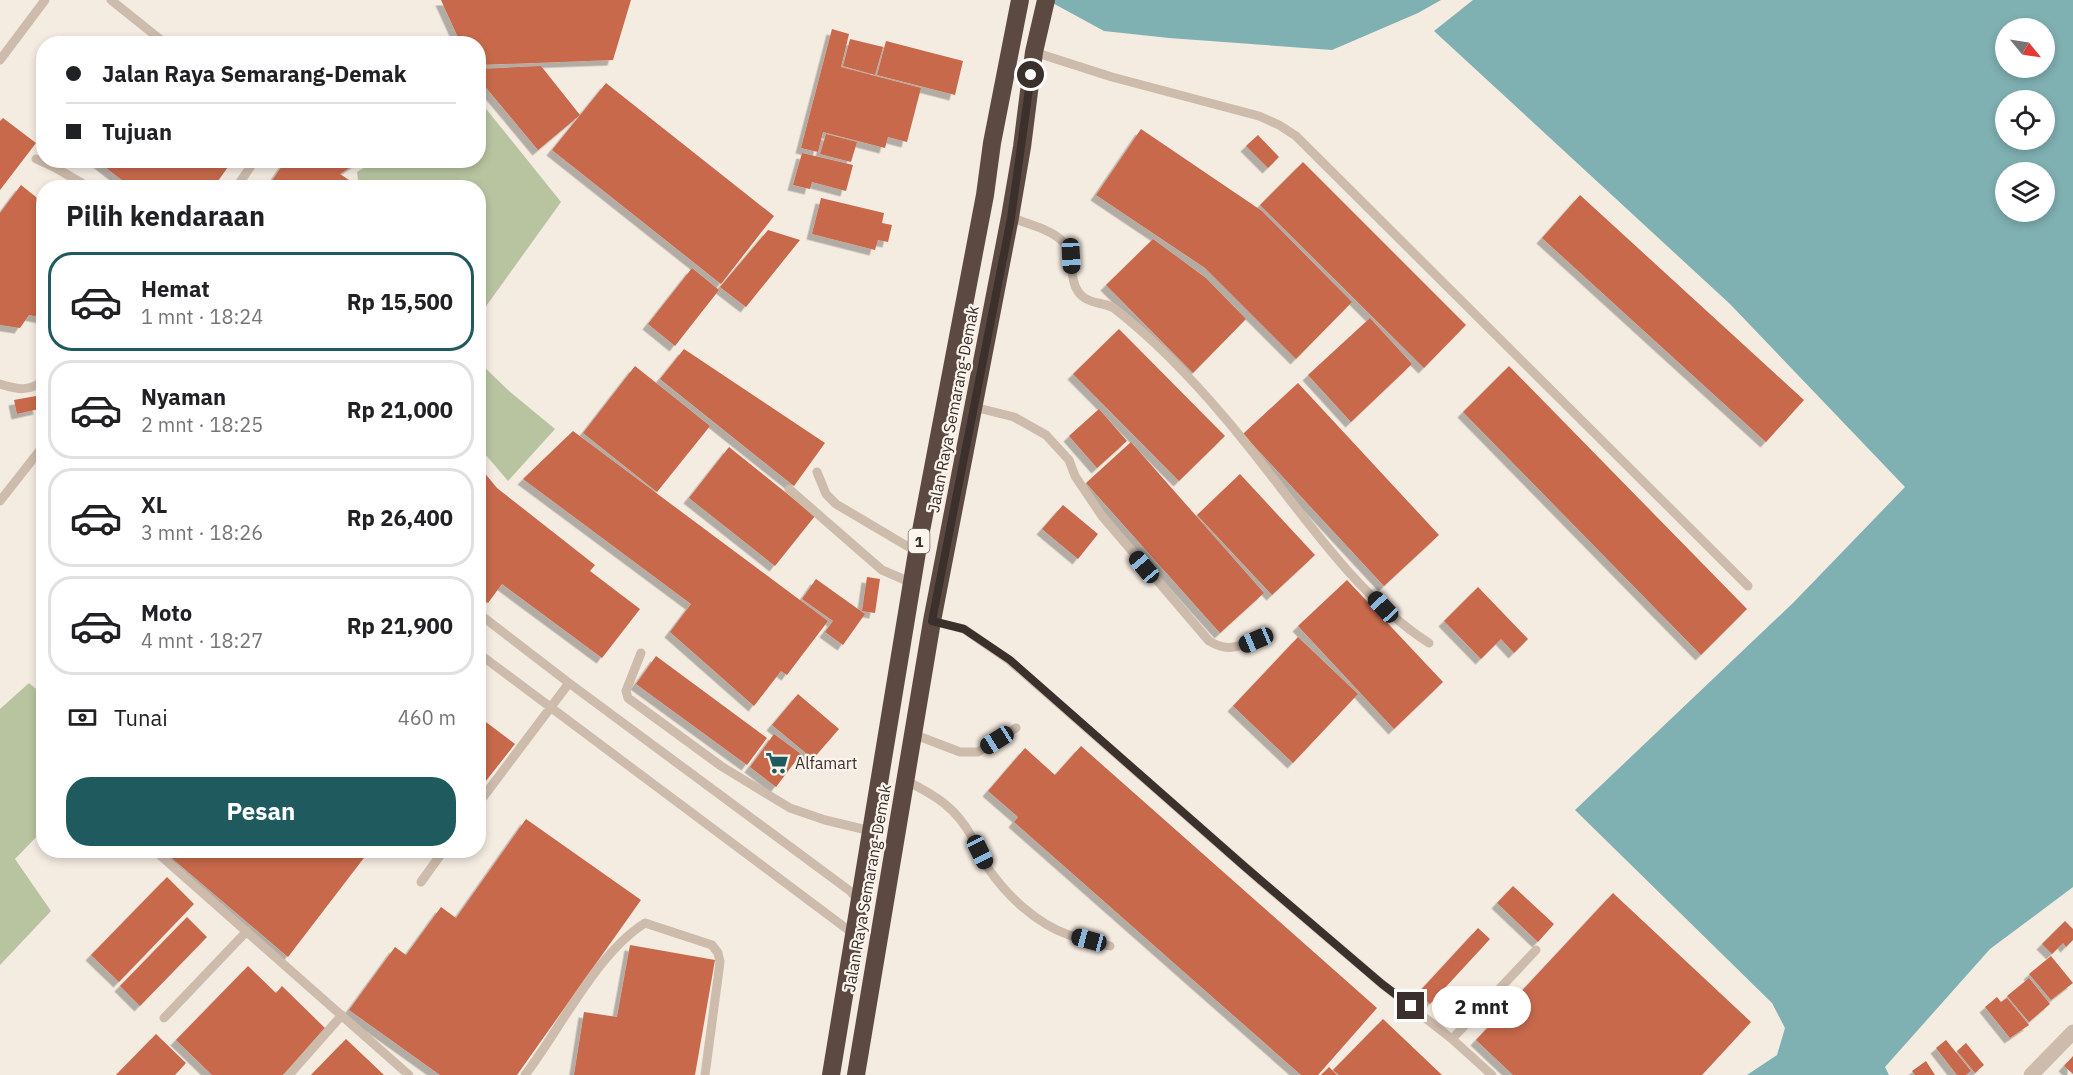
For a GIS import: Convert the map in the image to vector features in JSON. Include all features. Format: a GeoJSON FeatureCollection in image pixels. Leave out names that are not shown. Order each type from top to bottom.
{"type":"FeatureCollection","features":[{"type":"Feature","properties":{"kind":"highway","name":"Jalan Raya Semarang-Demak"},"geometry":{"type":"LineString","coordinates":[[831,1075],[917,552],[1019,4]]}},
{"type":"Feature","properties":{"kind":"highway","name":"Jalan Raya Semarang-Demak"},"geometry":{"type":"LineString","coordinates":[[856,1075],[932,621],[1011,218],[1034,52],[1045,4]]}},
{"type":"Feature","properties":{"kind":"street"},"geometry":{"type":"LineString","coordinates":[[2031,1075],[2073,1032]]}},
{"type":"Feature","properties":{"kind":"lane"},"geometry":{"type":"LineString","coordinates":[[0,60],[45,0]]}},
{"type":"Feature","properties":{"kind":"lane"},"geometry":{"type":"LineString","coordinates":[[111,0],[156,36]]}},
{"type":"Feature","properties":{"kind":"lane"},"geometry":{"type":"LineString","coordinates":[[1034,52],[1112,77],[1259,117],[1279,125],[1296,136],[1748,586]]}},
{"type":"Feature","properties":{"kind":"lane"},"geometry":{"type":"LineString","coordinates":[[57,168],[77,180]]}},
{"type":"Feature","properties":{"kind":"lane"},"geometry":{"type":"LineString","coordinates":[[1011,218],[1045,230],[1062,240],[1071,256],[1073,283],[1082,296],[1093,303],[1111,306],[1164,352],[1225,418],[1338,561],[1394,618],[1429,643]]}},
{"type":"Feature","properties":{"kind":"lane"},"geometry":{"type":"LineString","coordinates":[[0,384],[21,390],[36,384]]}},
{"type":"Feature","properties":{"kind":"lane"},"geometry":{"type":"LineString","coordinates":[[974,407],[1014,417],[1046,435],[1069,460],[1075,476],[1102,516],[1209,642],[1219,648],[1234,649],[1256,640]]}},
{"type":"Feature","properties":{"kind":"lane"},"geometry":{"type":"LineString","coordinates":[[0,501],[36,454]]}},
{"type":"Feature","properties":{"kind":"lane"},"geometry":{"type":"LineString","coordinates":[[817,472],[826,494],[836,504],[917,552]]}},
{"type":"Feature","properties":{"kind":"lane"},"geometry":{"type":"LineString","coordinates":[[789,489],[882,570],[912,583]]}},
{"type":"Feature","properties":{"kind":"lane"},"geometry":{"type":"LineString","coordinates":[[486,619],[568,683],[841,885],[859,901]]}},
{"type":"Feature","properties":{"kind":"lane"},"geometry":{"type":"LineString","coordinates":[[932,621],[964,629],[1010,660],[1269,888],[1382,984],[1452,1039],[1492,1075]]}},
{"type":"Feature","properties":{"kind":"lane"},"geometry":{"type":"LineString","coordinates":[[641,653],[626,691],[628,698],[722,766],[790,808],[825,820],[871,831]]}},
{"type":"Feature","properties":{"kind":"lane"},"geometry":{"type":"LineString","coordinates":[[486,659],[855,935]]}},
{"type":"Feature","properties":{"kind":"lane"},"geometry":{"type":"LineString","coordinates":[[486,793],[568,683]]}},
{"type":"Feature","properties":{"kind":"lane"},"geometry":{"type":"LineString","coordinates":[[913,734],[960,752],[978,752],[1016,728]]}},
{"type":"Feature","properties":{"kind":"lane"},"geometry":{"type":"LineString","coordinates":[[905,780],[933,794],[950,806],[972,837],[987,867],[1005,890],[1039,920],[1068,935],[1110,946]]}},
{"type":"Feature","properties":{"kind":"lane"},"geometry":{"type":"LineString","coordinates":[[163,858],[409,1075]]}},
{"type":"Feature","properties":{"kind":"lane"},"geometry":{"type":"LineString","coordinates":[[422,882],[438,858]]}},
{"type":"Feature","properties":{"kind":"lane"},"geometry":{"type":"LineString","coordinates":[[525,1075],[609,953],[645,923],[712,945],[718,953],[720,962],[705,1075]]}},
{"type":"Feature","properties":{"kind":"lane"},"geometry":{"type":"LineString","coordinates":[[164,1018],[247,931]]}},
{"type":"Feature","properties":{"kind":"lane"},"geometry":{"type":"LineString","coordinates":[[1452,1039],[1536,950]]}},
{"type":"Feature","properties":{"kind":"lane"},"geometry":{"type":"LineString","coordinates":[[288,1075],[342,1015]]}},
{"type":"Feature","properties":{"kind":"green space"},"geometry":{"type":"Polygon","coordinates":[[[486,109],[561,202],[486,306],[486,180],[358,180],[357,172],[364,168],[486,168],[486,109]]]}},
{"type":"Feature","properties":{"kind":"green space"},"geometry":{"type":"Polygon","coordinates":[[[486,369],[555,429],[508,481],[486,455],[486,369]]]}},
{"type":"Feature","properties":{"kind":"green space"},"geometry":{"type":"Polygon","coordinates":[[[29,683],[36,689],[36,837],[15,859],[51,911],[0,965],[0,709],[29,683]]]}},
{"type":"Feature","properties":{"kind":"water"},"geometry":{"type":"Polygon","coordinates":[[[1047,0],[1441,0],[1418,13],[1332,50],[1104,31],[1047,0]]]}},
{"type":"Feature","properties":{"kind":"water"},"geometry":{"type":"Polygon","coordinates":[[[1473,0],[2073,0],[2073,887],[1990,949],[1885,1067],[1889,1075],[1747,1075],[1777,1055],[1785,1028],[1772,1003],[1575,810],[1793,603],[1905,487],[1730,304],[1434,31],[1473,0]]]}},
{"type":"Feature","properties":{"kind":"building"},"geometry":{"type":"Polygon","coordinates":[[[441,0],[631,0],[613,60],[486,65],[486,36],[457,36],[441,0]]]}},
{"type":"Feature","properties":{"kind":"building"},"geometry":{"type":"Polygon","coordinates":[[[832,29],[849,34],[841,67],[921,88],[907,142],[888,137],[885,148],[823,132],[818,152],[801,148],[832,29]]]}},
{"type":"Feature","properties":{"kind":"building"},"geometry":{"type":"Polygon","coordinates":[[[850,39],[883,47],[875,75],[843,66],[850,39]]]}},
{"type":"Feature","properties":{"kind":"building"},"geometry":{"type":"Polygon","coordinates":[[[886,41],[963,61],[955,95],[877,75],[886,41]]]}},
{"type":"Feature","properties":{"kind":"building"},"geometry":{"type":"Polygon","coordinates":[[[541,66],[580,115],[538,150],[486,88],[486,69],[541,66]]]}},
{"type":"Feature","properties":{"kind":"building"},"geometry":{"type":"Polygon","coordinates":[[[606,83],[774,216],[721,284],[552,150],[606,83]]]}},
{"type":"Feature","properties":{"kind":"building"},"geometry":{"type":"Polygon","coordinates":[[[3,118],[36,143],[0,190],[0,121],[3,118]]]}},
{"type":"Feature","properties":{"kind":"building"},"geometry":{"type":"Polygon","coordinates":[[[1141,129],[1262,211],[1352,302],[1296,359],[1205,268],[1096,195],[1141,129]]]}},
{"type":"Feature","properties":{"kind":"building"},"geometry":{"type":"Polygon","coordinates":[[[826,134],[857,142],[851,162],[820,154],[826,134]]]}},
{"type":"Feature","properties":{"kind":"building"},"geometry":{"type":"Polygon","coordinates":[[[1258,135],[1279,157],[1268,168],[1246,146],[1258,135]]]}},
{"type":"Feature","properties":{"kind":"building"},"geometry":{"type":"Polygon","coordinates":[[[802,153],[853,165],[846,191],[812,182],[810,189],[793,185],[802,153]]]}},
{"type":"Feature","properties":{"kind":"building"},"geometry":{"type":"Polygon","coordinates":[[[1303,162],[1466,325],[1424,368],[1260,205],[1303,162]]]}},
{"type":"Feature","properties":{"kind":"building"},"geometry":{"type":"Polygon","coordinates":[[[106,168],[227,168],[219,180],[122,180],[106,168]]]}},
{"type":"Feature","properties":{"kind":"building"},"geometry":{"type":"Polygon","coordinates":[[[281,168],[349,168],[340,174],[349,180],[272,180],[281,168]]]}},
{"type":"Feature","properties":{"kind":"building"},"geometry":{"type":"Polygon","coordinates":[[[21,185],[36,197],[36,316],[29,315],[20,328],[0,325],[0,213],[21,185]]]}},
{"type":"Feature","properties":{"kind":"building"},"geometry":{"type":"Polygon","coordinates":[[[1580,195],[1804,400],[1766,442],[1542,238],[1580,195]]]}},
{"type":"Feature","properties":{"kind":"building"},"geometry":{"type":"Polygon","coordinates":[[[821,198],[884,213],[882,223],[892,225],[888,242],[878,240],[875,250],[812,234],[821,198]]]}},
{"type":"Feature","properties":{"kind":"building"},"geometry":{"type":"Polygon","coordinates":[[[768,230],[800,240],[746,307],[720,287],[768,230]]]}},
{"type":"Feature","properties":{"kind":"building"},"geometry":{"type":"Polygon","coordinates":[[[1153,239],[1206,278],[1246,319],[1193,373],[1106,285],[1153,239]]]}},
{"type":"Feature","properties":{"kind":"building"},"geometry":{"type":"Polygon","coordinates":[[[692,268],[719,290],[675,346],[648,324],[692,268]]]}},
{"type":"Feature","properties":{"kind":"building"},"geometry":{"type":"Polygon","coordinates":[[[1370,318],[1412,364],[1351,422],[1308,375],[1370,318]]]}},
{"type":"Feature","properties":{"kind":"building"},"geometry":{"type":"Polygon","coordinates":[[[1119,329],[1225,436],[1179,481],[1073,374],[1119,329]]]}},
{"type":"Feature","properties":{"kind":"building"},"geometry":{"type":"Polygon","coordinates":[[[684,349],[825,443],[794,486],[660,379],[684,349]]]}},
{"type":"Feature","properties":{"kind":"building"},"geometry":{"type":"Polygon","coordinates":[[[635,366],[710,426],[657,492],[583,433],[635,366]]]}},
{"type":"Feature","properties":{"kind":"building"},"geometry":{"type":"Polygon","coordinates":[[[1509,366],[1747,609],[1701,655],[1463,412],[1509,366]]]}},
{"type":"Feature","properties":{"kind":"building"},"geometry":{"type":"Polygon","coordinates":[[[1298,383],[1439,535],[1384,586],[1243,434],[1298,383]]]}},
{"type":"Feature","properties":{"kind":"building"},"geometry":{"type":"Polygon","coordinates":[[[36,396],[36,410],[17,414],[14,400],[36,396]]]}},
{"type":"Feature","properties":{"kind":"building"},"geometry":{"type":"Polygon","coordinates":[[[1099,409],[1127,441],[1097,468],[1069,436],[1099,409]]]}},
{"type":"Feature","properties":{"kind":"building"},"geometry":{"type":"Polygon","coordinates":[[[573,431],[828,621],[787,675],[781,671],[754,706],[670,632],[691,604],[523,479],[573,431]]]}},
{"type":"Feature","properties":{"kind":"building"},"geometry":{"type":"Polygon","coordinates":[[[1131,442],[1264,593],[1220,633],[1086,483],[1131,442]]]}},
{"type":"Feature","properties":{"kind":"building"},"geometry":{"type":"Polygon","coordinates":[[[729,447],[815,516],[775,566],[689,498],[729,447]]]}},
{"type":"Feature","properties":{"kind":"building"},"geometry":{"type":"Polygon","coordinates":[[[1240,474],[1315,555],[1272,595],[1197,515],[1240,474]]]}},
{"type":"Feature","properties":{"kind":"building"},"geometry":{"type":"Polygon","coordinates":[[[486,475],[497,488],[595,565],[590,571],[640,609],[602,658],[502,584],[488,603],[486,601],[486,475]]]}},
{"type":"Feature","properties":{"kind":"building"},"geometry":{"type":"Polygon","coordinates":[[[1063,505],[1098,534],[1078,559],[1042,529],[1063,505]]]}},
{"type":"Feature","properties":{"kind":"building"},"geometry":{"type":"Polygon","coordinates":[[[867,577],[880,579],[875,613],[862,611],[867,577]]]}},
{"type":"Feature","properties":{"kind":"building"},"geometry":{"type":"Polygon","coordinates":[[[816,579],[865,614],[843,645],[825,632],[833,621],[802,599],[816,579]]]}},
{"type":"Feature","properties":{"kind":"building"},"geometry":{"type":"Polygon","coordinates":[[[1347,580],[1443,682],[1394,729],[1298,626],[1347,580]]]}},
{"type":"Feature","properties":{"kind":"building"},"geometry":{"type":"Polygon","coordinates":[[[1478,587],[1528,639],[1514,653],[1501,639],[1481,659],[1444,621],[1478,587]]]}},
{"type":"Feature","properties":{"kind":"building"},"geometry":{"type":"Polygon","coordinates":[[[1298,637],[1358,694],[1293,763],[1233,706],[1298,637]]]}},
{"type":"Feature","properties":{"kind":"building"},"geometry":{"type":"Polygon","coordinates":[[[656,656],[767,738],[747,765],[636,684],[656,656]]]}},
{"type":"Feature","properties":{"kind":"building"},"geometry":{"type":"Polygon","coordinates":[[[798,694],[839,729],[813,759],[772,725],[798,694]]]}},
{"type":"Feature","properties":{"kind":"building"},"geometry":{"type":"Polygon","coordinates":[[[486,722],[515,744],[486,781],[486,722]]]}},
{"type":"Feature","properties":{"kind":"building"},"geometry":{"type":"Polygon","coordinates":[[[774,734],[801,754],[776,787],[750,767],[774,734]]]}},
{"type":"Feature","properties":{"kind":"building"},"geometry":{"type":"Polygon","coordinates":[[[1081,746],[1377,1008],[1318,1075],[1301,1075],[1014,822],[1018,817],[988,791],[1025,748],[1055,775],[1081,746]]]}},
{"type":"Feature","properties":{"kind":"building"},"geometry":{"type":"Polygon","coordinates":[[[526,819],[641,900],[517,1075],[440,1075],[349,1010],[395,947],[406,955],[441,907],[456,918],[526,819]]]}},
{"type":"Feature","properties":{"kind":"building"},"geometry":{"type":"Polygon","coordinates":[[[172,858],[364,858],[288,957],[172,858]]]}},
{"type":"Feature","properties":{"kind":"building"},"geometry":{"type":"Polygon","coordinates":[[[167,877],[194,904],[119,982],[91,955],[167,877]]]}},
{"type":"Feature","properties":{"kind":"building"},"geometry":{"type":"Polygon","coordinates":[[[1513,886],[1554,924],[1538,942],[1497,903],[1513,886]]]}},
{"type":"Feature","properties":{"kind":"building"},"geometry":{"type":"Polygon","coordinates":[[[1613,893],[1751,1022],[1702,1075],[1513,1075],[1476,1040],[1613,893]]]}},
{"type":"Feature","properties":{"kind":"building"},"geometry":{"type":"Polygon","coordinates":[[[187,917],[207,937],[140,1006],[120,986],[187,917]]]}},
{"type":"Feature","properties":{"kind":"building"},"geometry":{"type":"Polygon","coordinates":[[[2065,921],[2073,929],[2073,940],[2066,947],[2063,943],[2052,954],[2042,944],[2065,921]]]}},
{"type":"Feature","properties":{"kind":"building"},"geometry":{"type":"Polygon","coordinates":[[[1478,928],[1490,939],[1430,1004],[1418,993],[1478,928]]]}},
{"type":"Feature","properties":{"kind":"building"},"geometry":{"type":"Polygon","coordinates":[[[630,945],[715,960],[695,1075],[574,1075],[584,1012],[617,1017],[630,945]]]}},
{"type":"Feature","properties":{"kind":"building"},"geometry":{"type":"Polygon","coordinates":[[[2051,956],[2073,983],[2051,1000],[2029,974],[2051,956]]]}},
{"type":"Feature","properties":{"kind":"building"},"geometry":{"type":"Polygon","coordinates":[[[248,966],[276,993],[282,986],[327,1030],[283,1075],[212,1075],[176,1040],[248,966]]]}},
{"type":"Feature","properties":{"kind":"building"},"geometry":{"type":"Polygon","coordinates":[[[2029,978],[2050,1004],[2029,1022],[2007,996],[2029,978]]]}},
{"type":"Feature","properties":{"kind":"building"},"geometry":{"type":"Polygon","coordinates":[[[1997,997],[2001,1002],[2007,998],[2029,1025],[2010,1038],[1985,1007],[1997,997]]]}},
{"type":"Feature","properties":{"kind":"building"},"geometry":{"type":"Polygon","coordinates":[[[1383,1019],[1442,1075],[1339,1075],[1333,1070],[1383,1019]]]}},
{"type":"Feature","properties":{"kind":"building"},"geometry":{"type":"Polygon","coordinates":[[[156,1034],[186,1063],[175,1075],[116,1075],[156,1034]]]}},
{"type":"Feature","properties":{"kind":"building"},"geometry":{"type":"Polygon","coordinates":[[[346,1039],[384,1075],[311,1075],[346,1039]]]}},
{"type":"Feature","properties":{"kind":"building"},"geometry":{"type":"Polygon","coordinates":[[[1946,1040],[1971,1071],[1966,1075],[1957,1075],[1936,1048],[1946,1040]]]}},
{"type":"Feature","properties":{"kind":"building"},"geometry":{"type":"Polygon","coordinates":[[[1966,1043],[1984,1065],[1975,1073],[1957,1051],[1966,1043]]]}},
{"type":"Feature","properties":{"kind":"building"},"geometry":{"type":"Polygon","coordinates":[[[2073,1056],[2073,1074],[2064,1066],[2073,1056]]]}},
{"type":"Feature","properties":{"kind":"building"},"geometry":{"type":"Polygon","coordinates":[[[1926,1061],[1935,1075],[1915,1075],[1912,1071],[1926,1061]]]}},
{"type":"Feature","properties":{"kind":"building"},"geometry":{"type":"Polygon","coordinates":[[[1329,1067],[1337,1075],[1321,1075],[1329,1067]]]}},
{"type":"Feature","properties":{"kind":"place","name":"Alfamart"},"geometry":{"type":"Point","coordinates":[777,763]}},
{"type":"Feature","properties":{"kind":"route"},"geometry":{"type":"LineString","coordinates":[[1031,75],[1011,218],[932,621],[964,629],[1010,660],[1107,748],[1382,984],[1411,1006]]}}]}
